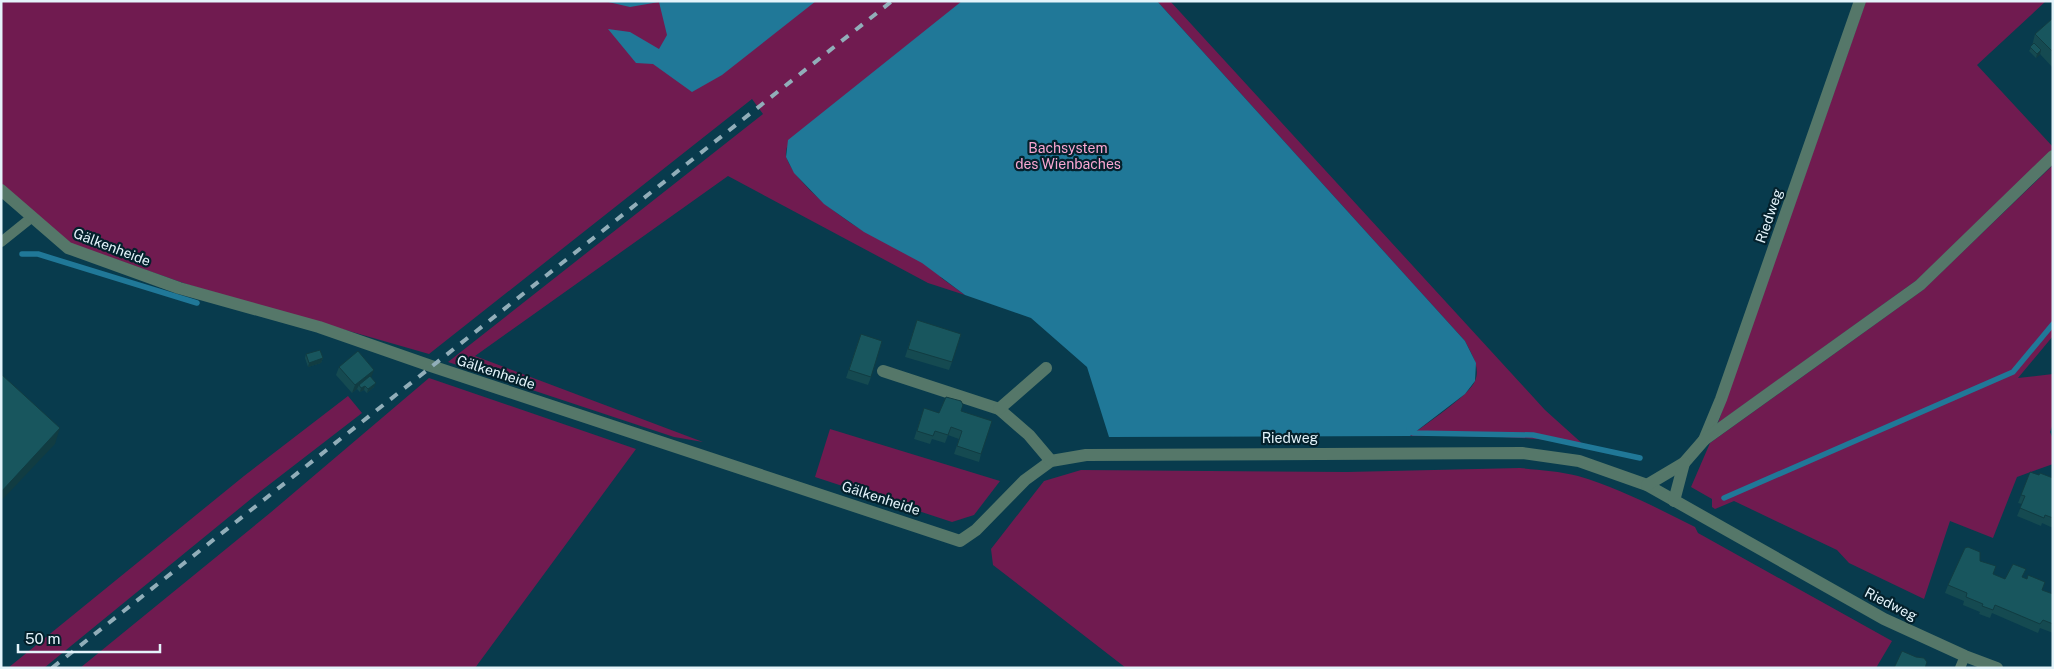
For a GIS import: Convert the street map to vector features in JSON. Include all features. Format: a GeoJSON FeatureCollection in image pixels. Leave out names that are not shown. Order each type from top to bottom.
{"type":"FeatureCollection","features":[{"type":"Feature","properties":{"kind":"street","name":"Riedweg"},"geometry":{"type":"LineString","coordinates":[[1704,440],[1721,399],[1860,1]]}},
{"type":"Feature","properties":{"kind":"street","name":"Riedweg"},"geometry":{"type":"LineString","coordinates":[[1647,485],[1684,463],[1704,440],[1920,285],[2053,156]]}},
{"type":"Feature","properties":{"kind":"street","name":"Gälkenheide"},"geometry":{"type":"LineString","coordinates":[[1,190],[31,218],[68,248],[179,288],[319,328],[960,541]]}},
{"type":"Feature","properties":{"kind":"street"},"geometry":{"type":"LineString","coordinates":[[999,409],[1046,368]]}},
{"type":"Feature","properties":{"kind":"street"},"geometry":{"type":"LineString","coordinates":[[883,370],[999,409],[1029,435],[1051,460]]}},
{"type":"Feature","properties":{"kind":"street","name":"Riedweg"},"geometry":{"type":"LineString","coordinates":[[960,541],[976,530],[1025,480],[1051,460],[1086,455],[1522,453],[1579,461],[1647,485],[1963,662],[1997,668]]}},
{"type":"Feature","properties":{"kind":"street","name":"Riedweg"},"geometry":{"type":"LineString","coordinates":[[1674,501],[1684,463]]}},
{"type":"Feature","properties":{"kind":"lane"},"geometry":{"type":"LineString","coordinates":[[1,242],[31,218]]}},
{"type":"Feature","properties":{"kind":"green space"},"geometry":{"type":"Polygon","coordinates":[[[1,1],[1136,1],[1096,364],[1012,301],[940,277],[965,295],[928,283],[728,176],[475,356],[703,442],[674,437],[448,362],[763,114],[752,99],[429,354],[189,285],[69,243],[29,210],[1,183],[1,1]],[[787,147],[786,158],[792,169],[810,190],[845,219],[866,232],[787,147]]]}},
{"type":"Feature","properties":{"kind":"green space"},"geometry":{"type":"Polygon","coordinates":[[[1157,1],[1170,1],[1545,410],[1585,446],[1519,438],[1410,436],[1455,402],[1475,381],[1477,376],[1476,365],[1465,341],[1157,1]]]}},
{"type":"Feature","properties":{"kind":"green space"},"geometry":{"type":"Polygon","coordinates":[[[1866,1],[2046,1],[1977,65],[2053,149],[1917,280],[1718,423],[1866,1]]]}},
{"type":"Feature","properties":{"kind":"green space"},"geometry":{"type":"Polygon","coordinates":[[[2053,165],[2053,336],[2018,378],[2053,374],[2053,424],[2050,432],[2053,439],[2053,464],[2017,477],[1993,538],[1950,521],[1924,599],[1849,563],[1837,550],[1734,501],[1715,509],[1712,507],[1712,499],[1691,487],[1710,443],[1923,290],[2053,165]]]}},
{"type":"Feature","properties":{"kind":"green space"},"geometry":{"type":"Polygon","coordinates":[[[429,378],[636,449],[475,668],[80,668],[270,513],[429,378]]]}},
{"type":"Feature","properties":{"kind":"green space"},"geometry":{"type":"Polygon","coordinates":[[[348,396],[362,413],[257,494],[44,668],[8,668],[244,476],[348,396]]]}},
{"type":"Feature","properties":{"kind":"green space"},"geometry":{"type":"Polygon","coordinates":[[[830,429],[1000,481],[974,515],[952,522],[815,477],[830,429]]]}},
{"type":"Feature","properties":{"kind":"green space"},"geometry":{"type":"Polygon","coordinates":[[[1520,468],[1578,476],[1638,499],[1695,527],[1698,533],[1892,641],[1876,668],[1126,668],[993,565],[991,549],[1044,481],[1081,470],[1347,472],[1520,468]]]}},
{"type":"Feature","properties":{"kind":"water"},"geometry":{"type":"Polygon","coordinates":[[[604,1],[816,1],[722,75],[692,92],[653,64],[636,63],[608,29],[630,32],[659,49],[667,35],[659,2],[630,7],[604,1]]]}},
{"type":"Feature","properties":{"kind":"water","name":"Bachsystem des Wienbaches"},"geometry":{"type":"Polygon","coordinates":[[[962,1],[1157,1],[1465,341],[1476,363],[1475,381],[1465,394],[1410,436],[1109,437],[1087,367],[1031,318],[965,295],[922,263],[864,232],[824,204],[794,173],[786,157],[788,140],[962,1]]]}},
{"type":"Feature","properties":{"kind":"building"},"geometry":{"type":"Polygon","coordinates":[[[2053,18],[2053,52],[2035,34],[2053,18]]]}},
{"type":"Feature","properties":{"kind":"building"},"geometry":{"type":"Polygon","coordinates":[[[2034,43],[2041,50],[2037,54],[2030,47],[2034,43]]]}},
{"type":"Feature","properties":{"kind":"building"},"geometry":{"type":"Polygon","coordinates":[[[917,320],[961,334],[952,362],[908,349],[917,320]]]}},
{"type":"Feature","properties":{"kind":"building"},"geometry":{"type":"Polygon","coordinates":[[[861,334],[882,341],[871,377],[849,370],[861,334]]]}},
{"type":"Feature","properties":{"kind":"building"},"geometry":{"type":"Polygon","coordinates":[[[320,350],[323,358],[309,363],[306,354],[320,350]]]}},
{"type":"Feature","properties":{"kind":"building"},"geometry":{"type":"Polygon","coordinates":[[[358,351],[374,370],[355,385],[339,367],[358,351]]]}},
{"type":"Feature","properties":{"kind":"building"},"geometry":{"type":"Polygon","coordinates":[[[1,374],[60,428],[1,492],[1,374]]]}},
{"type":"Feature","properties":{"kind":"building"},"geometry":{"type":"Polygon","coordinates":[[[370,376],[376,383],[368,389],[365,386],[361,388],[359,385],[370,376]]]}},
{"type":"Feature","properties":{"kind":"building"},"geometry":{"type":"Polygon","coordinates":[[[946,397],[961,401],[963,405],[961,411],[992,421],[981,454],[957,446],[962,431],[951,427],[948,435],[935,431],[933,436],[917,431],[924,408],[939,413],[946,397]]]}},
{"type":"Feature","properties":{"kind":"building"},"geometry":{"type":"Polygon","coordinates":[[[2030,472],[2039,475],[2040,473],[2053,478],[2053,518],[2045,515],[2044,518],[2020,508],[2025,496],[2021,495],[2030,472]]]}},
{"type":"Feature","properties":{"kind":"building"},"geometry":{"type":"Polygon","coordinates":[[[1968,547],[1980,552],[1980,561],[1996,566],[1993,574],[2005,579],[2013,564],[2026,569],[2022,577],[2027,579],[2028,575],[2045,582],[2042,590],[2053,594],[2053,624],[2043,620],[2040,624],[1995,605],[1993,610],[1982,606],[1983,604],[1966,597],[1967,593],[1948,585],[1965,548],[1968,547]]]}},
{"type":"Feature","properties":{"kind":"building"},"geometry":{"type":"Polygon","coordinates":[[[1902,651],[1924,658],[1927,662],[1925,668],[1894,668],[1902,651]]]}},
{"type":"Feature","properties":{"kind":"waterway"},"geometry":{"type":"LineString","coordinates":[[22,254],[38,254],[197,303]]}},
{"type":"Feature","properties":{"kind":"waterway"},"geometry":{"type":"LineString","coordinates":[[1724,498],[2013,372],[2053,324]]}},
{"type":"Feature","properties":{"kind":"waterway"},"geometry":{"type":"LineString","coordinates":[[1409,429],[1413,433],[1533,435],[1640,458]]}},
{"type":"Feature","properties":{"kind":"railway"},"geometry":{"type":"LineString","coordinates":[[52,668],[892,1]]}}]}
